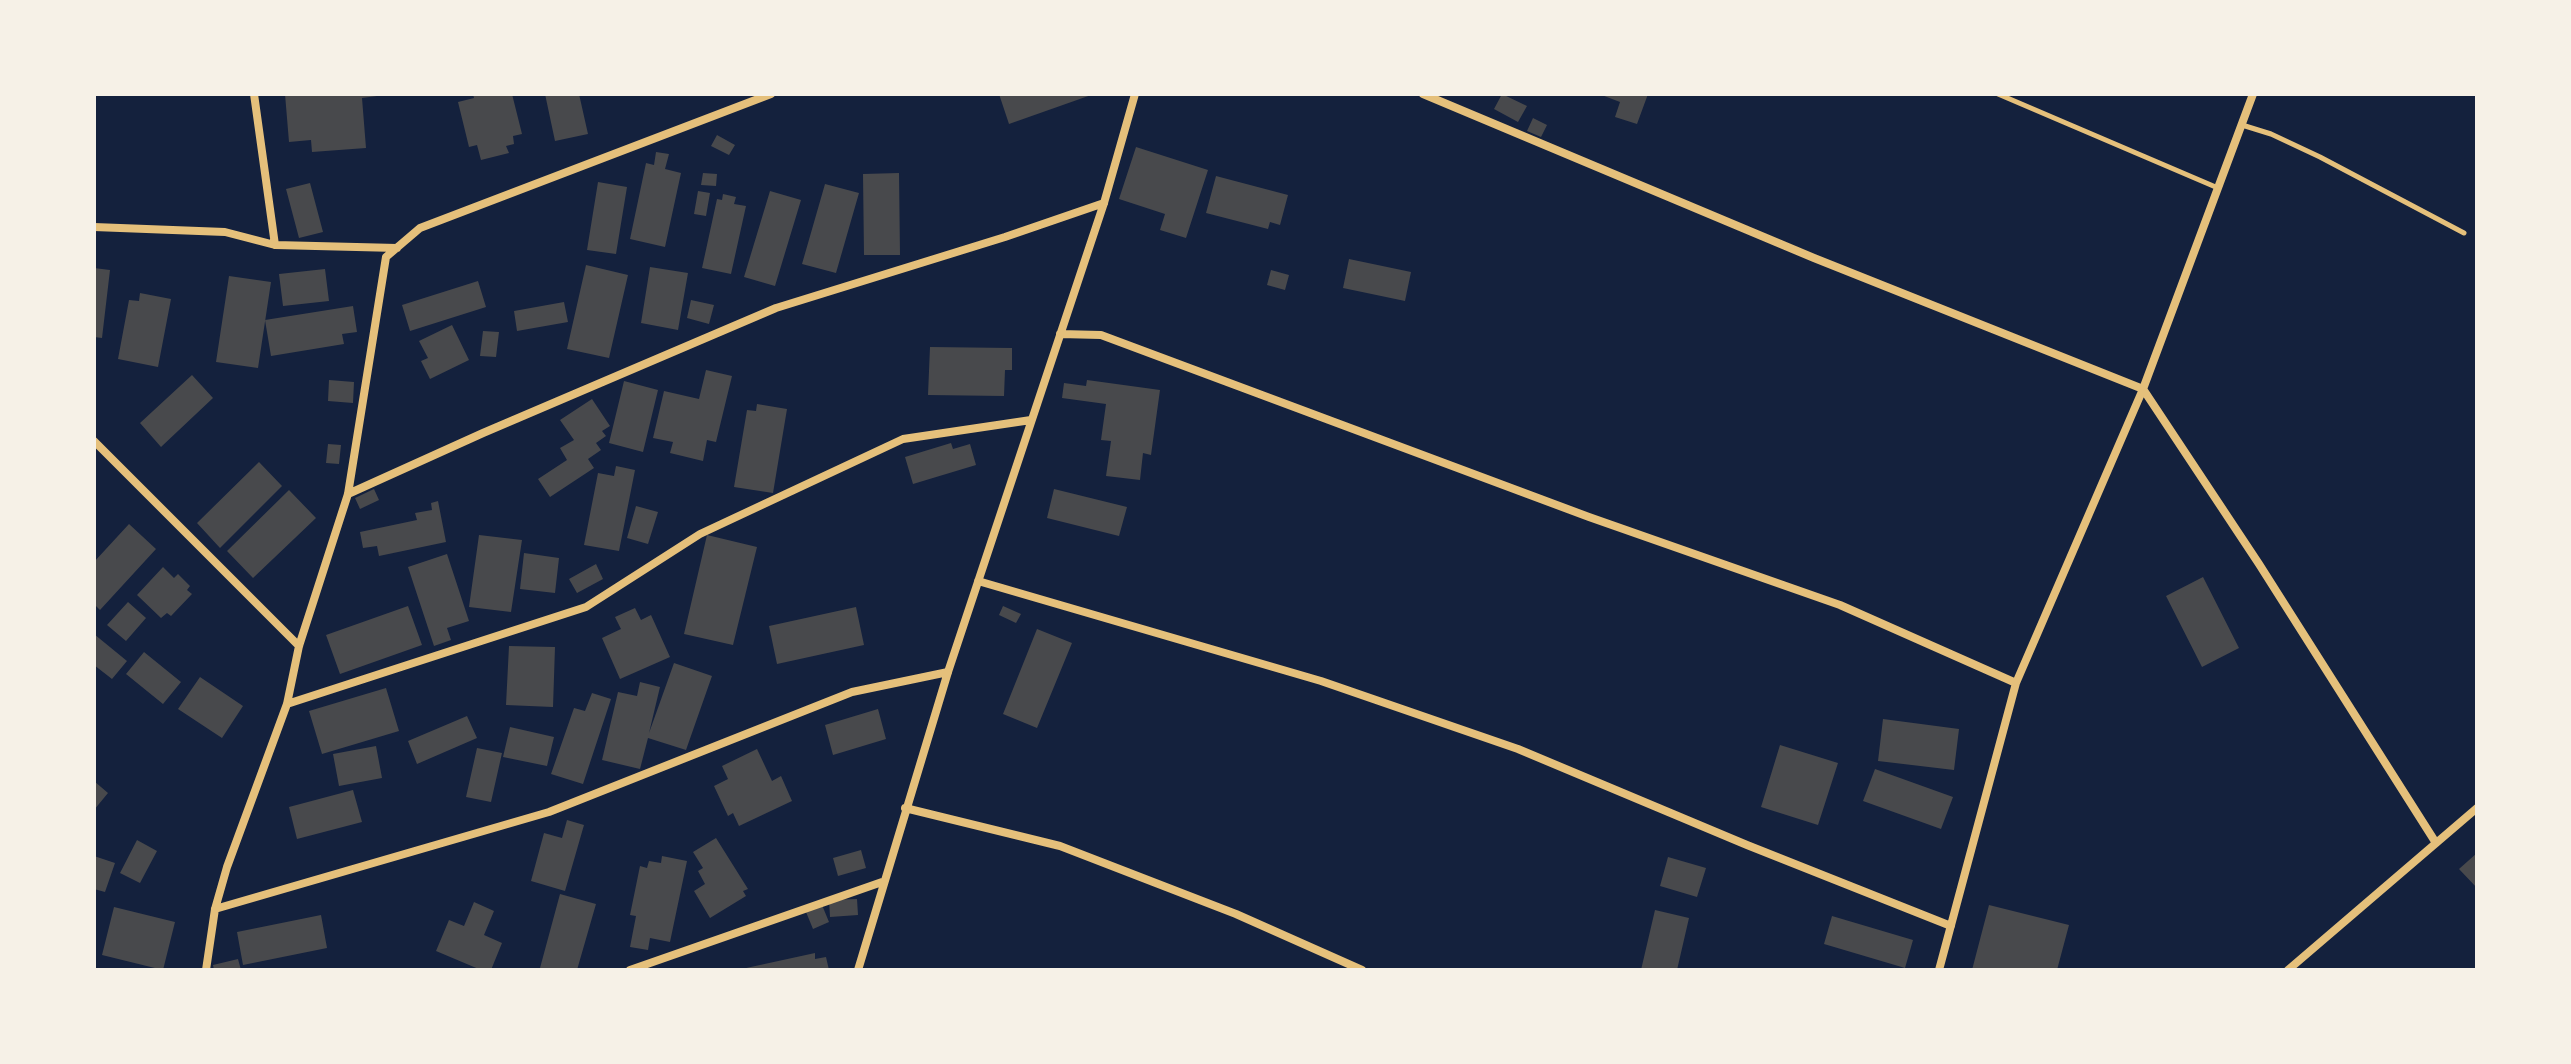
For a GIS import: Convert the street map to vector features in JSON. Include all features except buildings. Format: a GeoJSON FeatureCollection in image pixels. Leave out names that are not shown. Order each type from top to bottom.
{"type":"FeatureCollection","features":[{"type":"Feature","properties":{"kind":"street"},"geometry":{"type":"LineString","coordinates":[[254,94],[275,245]]}},
{"type":"Feature","properties":{"kind":"street"},"geometry":{"type":"LineString","coordinates":[[206,970],[215,909],[227,867],[287,704],[299,646],[348,494],[386,257],[420,228],[771,94]]}},
{"type":"Feature","properties":{"kind":"street"},"geometry":{"type":"LineString","coordinates":[[858,970],[882,882],[948,672],[1104,203],[1135,94]]}},
{"type":"Feature","properties":{"kind":"street"},"geometry":{"type":"LineString","coordinates":[[1423,94],[1814,258],[2143,389],[2259,564],[2436,843]]}},
{"type":"Feature","properties":{"kind":"street"},"geometry":{"type":"LineString","coordinates":[[1939,970],[2016,683],[2143,389],[2253,94]]}},
{"type":"Feature","properties":{"kind":"street"},"geometry":{"type":"LineString","coordinates":[[348,494],[776,308],[1104,203]]}},
{"type":"Feature","properties":{"kind":"street"},"geometry":{"type":"LineString","coordinates":[[94,227],[225,232],[275,245],[397,248]]}},
{"type":"Feature","properties":{"kind":"street"},"geometry":{"type":"LineString","coordinates":[[1060,334],[1101,335],[1589,517],[1840,605],[2016,683]]}},
{"type":"Feature","properties":{"kind":"street"},"geometry":{"type":"LineString","coordinates":[[287,704],[586,607],[700,534],[903,439],[1031,420]]}},
{"type":"Feature","properties":{"kind":"street"},"geometry":{"type":"LineString","coordinates":[[94,441],[299,646]]}},
{"type":"Feature","properties":{"kind":"street"},"geometry":{"type":"LineString","coordinates":[[978,581],[1321,681],[1518,749],[1951,926]]}},
{"type":"Feature","properties":{"kind":"street"},"geometry":{"type":"LineString","coordinates":[[215,909],[549,812],[852,692],[948,672]]}},
{"type":"Feature","properties":{"kind":"street"},"geometry":{"type":"LineString","coordinates":[[905,808],[1060,846],[1236,914],[1362,970]]}},
{"type":"Feature","properties":{"kind":"street"},"geometry":{"type":"LineString","coordinates":[[2288,970],[2477,808]]}},
{"type":"Feature","properties":{"kind":"street"},"geometry":{"type":"LineString","coordinates":[[630,970],[882,882]]}},
{"type":"Feature","properties":{"kind":"lane"},"geometry":{"type":"LineString","coordinates":[[1998,94],[2219,188]]}},
{"type":"Feature","properties":{"kind":"lane"},"geometry":{"type":"LineString","coordinates":[[2241,125],[2271,134],[2320,157],[2464,233]]}}]}
